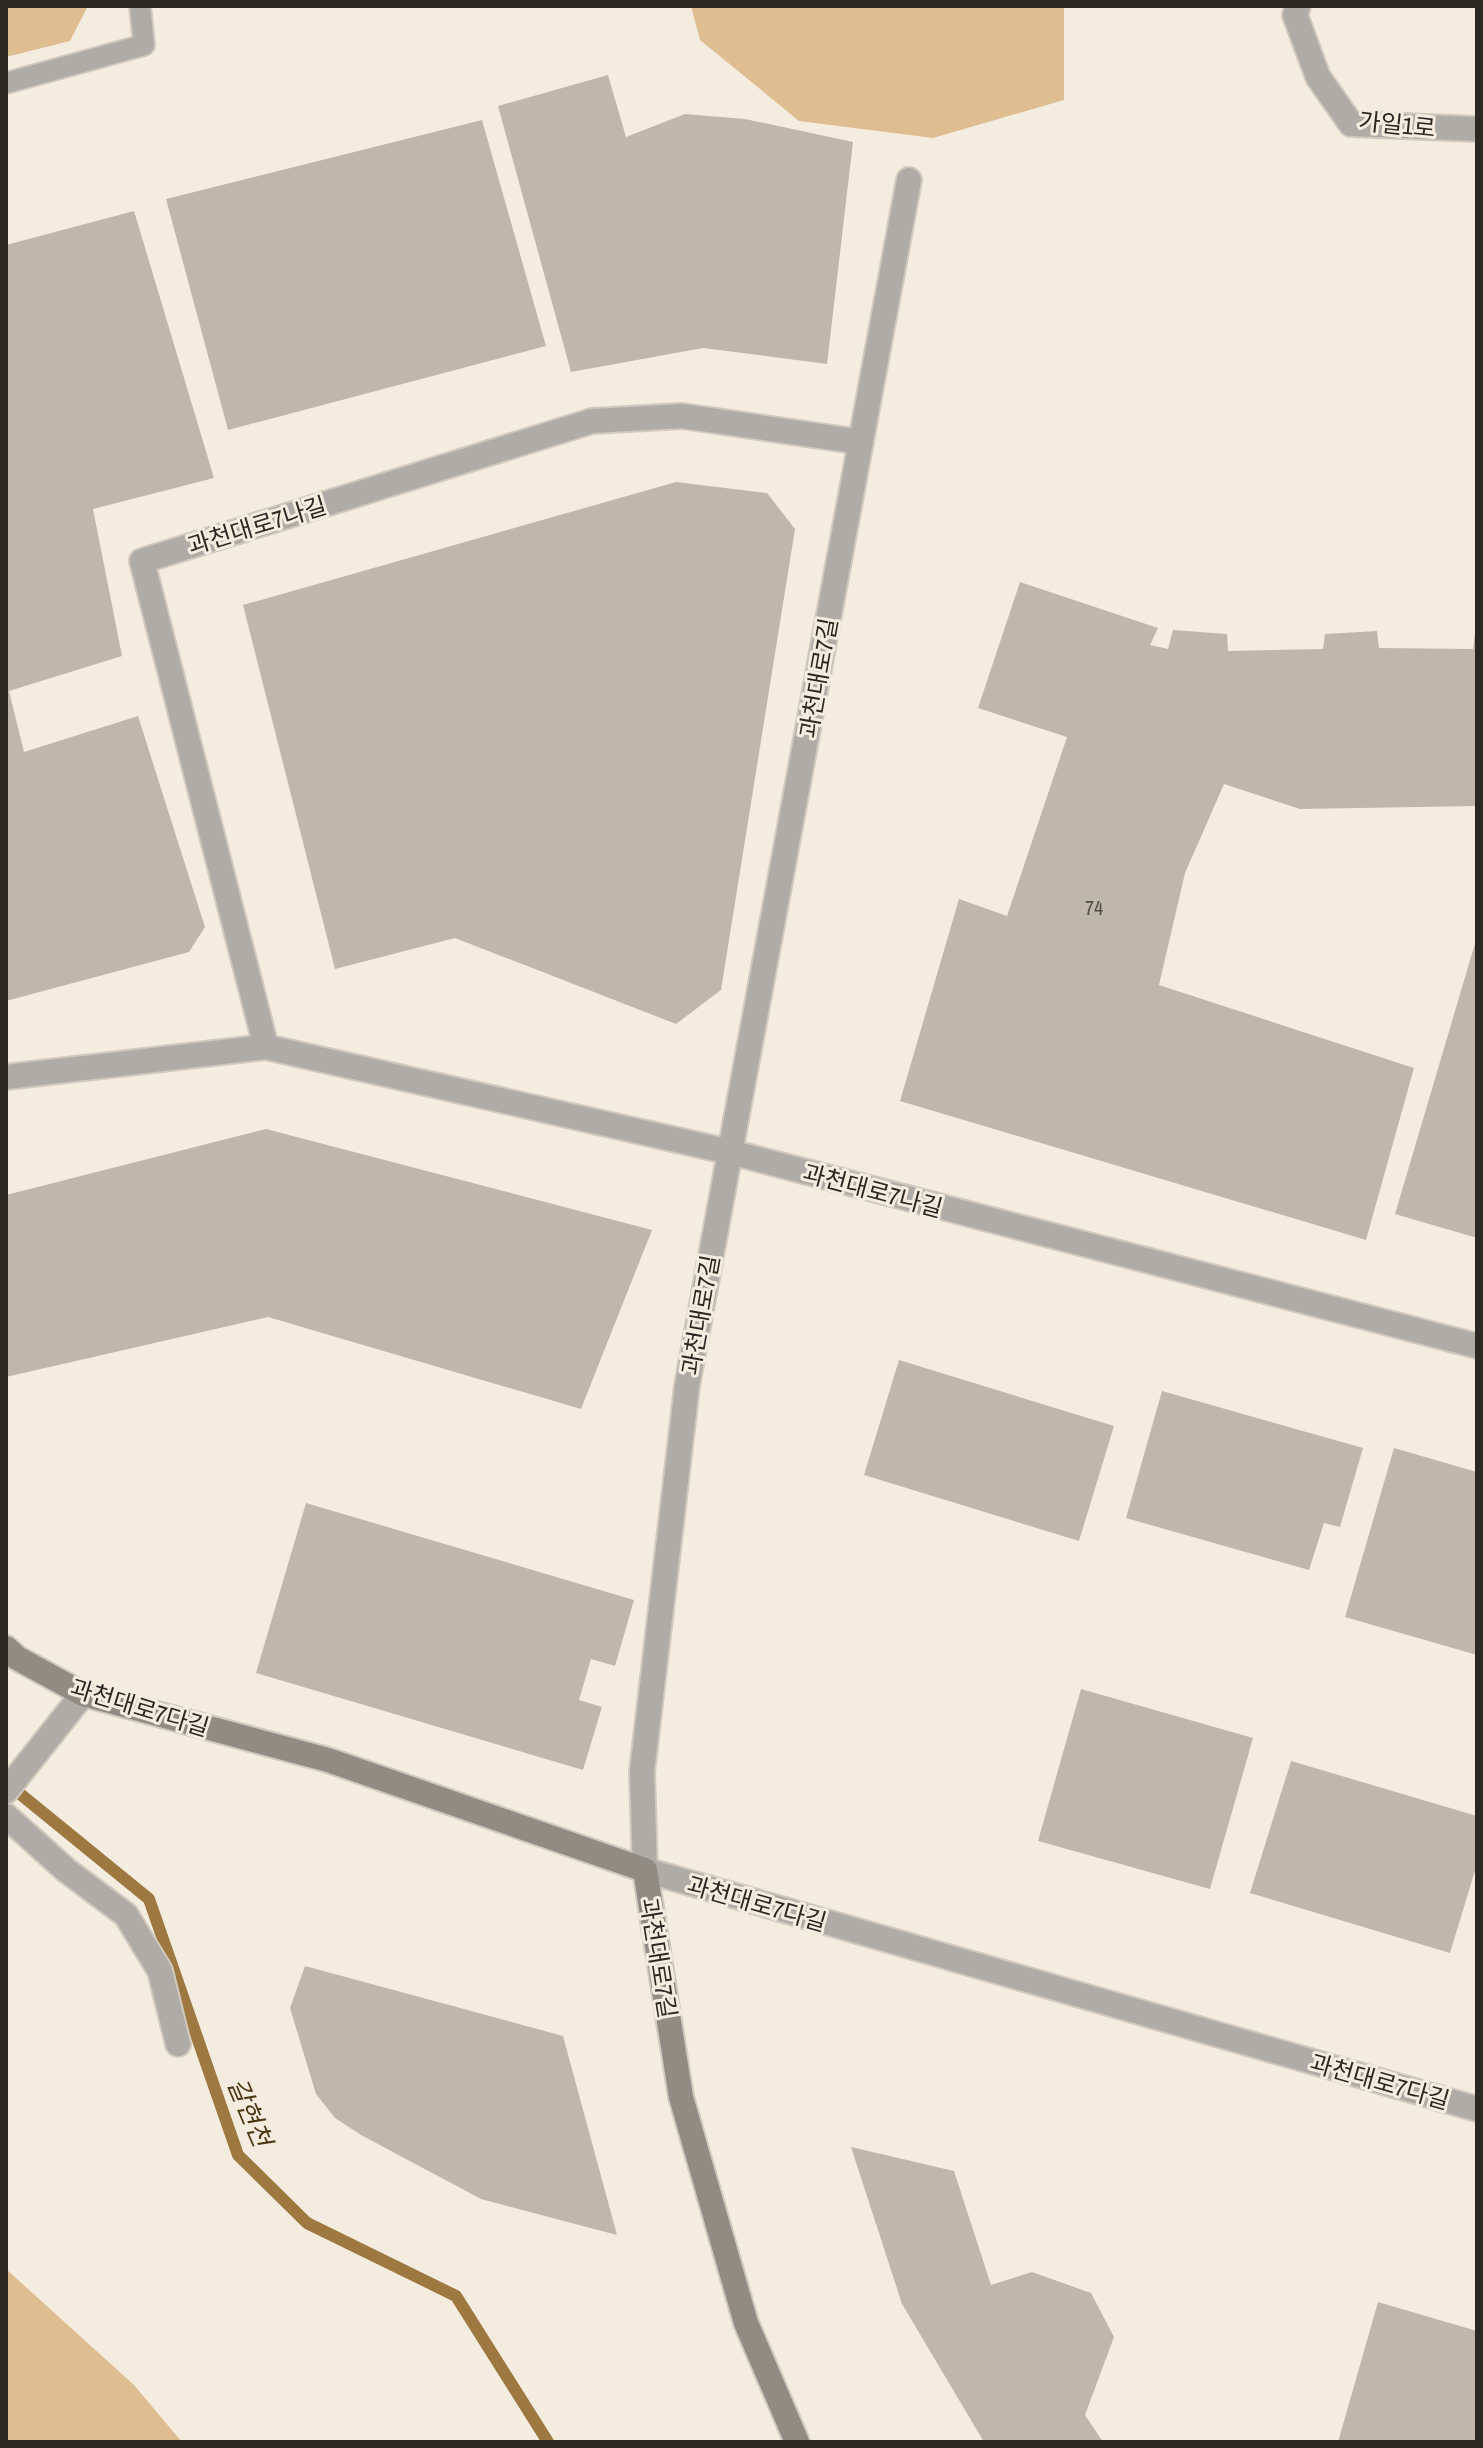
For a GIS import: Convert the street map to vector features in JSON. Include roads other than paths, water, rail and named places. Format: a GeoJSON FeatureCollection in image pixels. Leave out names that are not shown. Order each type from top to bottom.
{"type":"FeatureCollection","features":[{"type":"Feature","properties":{"kind":"street","name":"가일1로"},"geometry":{"type":"LineString","coordinates":[[1298,6],[1295,15],[1318,77],[1351,124],[1477,129]]}},
{"type":"Feature","properties":{"kind":"street","name":"과천대로7길"},"geometry":{"type":"LineString","coordinates":[[797,2442],[746,2323],[681,2097],[645,1870],[642,1772],[687,1386],[909,180]]}},
{"type":"Feature","properties":{"kind":"street","name":"과천대로7나길"},"geometry":{"type":"LineString","coordinates":[[266,1047],[142,561],[592,421],[682,416],[861,442]]}},
{"type":"Feature","properties":{"kind":"street","name":"과천대로7나길"},"geometry":{"type":"LineString","coordinates":[[6,1077],[266,1047],[730,1152],[1477,1346]]}},
{"type":"Feature","properties":{"kind":"street","name":"과천대로7다길"},"geometry":{"type":"LineString","coordinates":[[6,1648],[17,1658],[83,1694],[328,1760],[645,1870],[1477,2109]]}},
{"type":"Feature","properties":{"kind":"street"},"geometry":{"type":"LineString","coordinates":[[6,1791],[83,1694]]}},
{"type":"Feature","properties":{"kind":"street"},"geometry":{"type":"LineString","coordinates":[[6,1816],[66,1870],[126,1915],[160,1971],[178,2044]]}},
{"type":"Feature","properties":{"kind":"lane"},"geometry":{"type":"LineString","coordinates":[[6,83],[144,45],[140,6]]}},
{"type":"Feature","properties":{"kind":"waterway","name":"갈현천"},"geometry":{"type":"LineString","coordinates":[[8,1784],[149,1899],[238,2155],[307,2223],[456,2296],[548,2442]]}}]}
